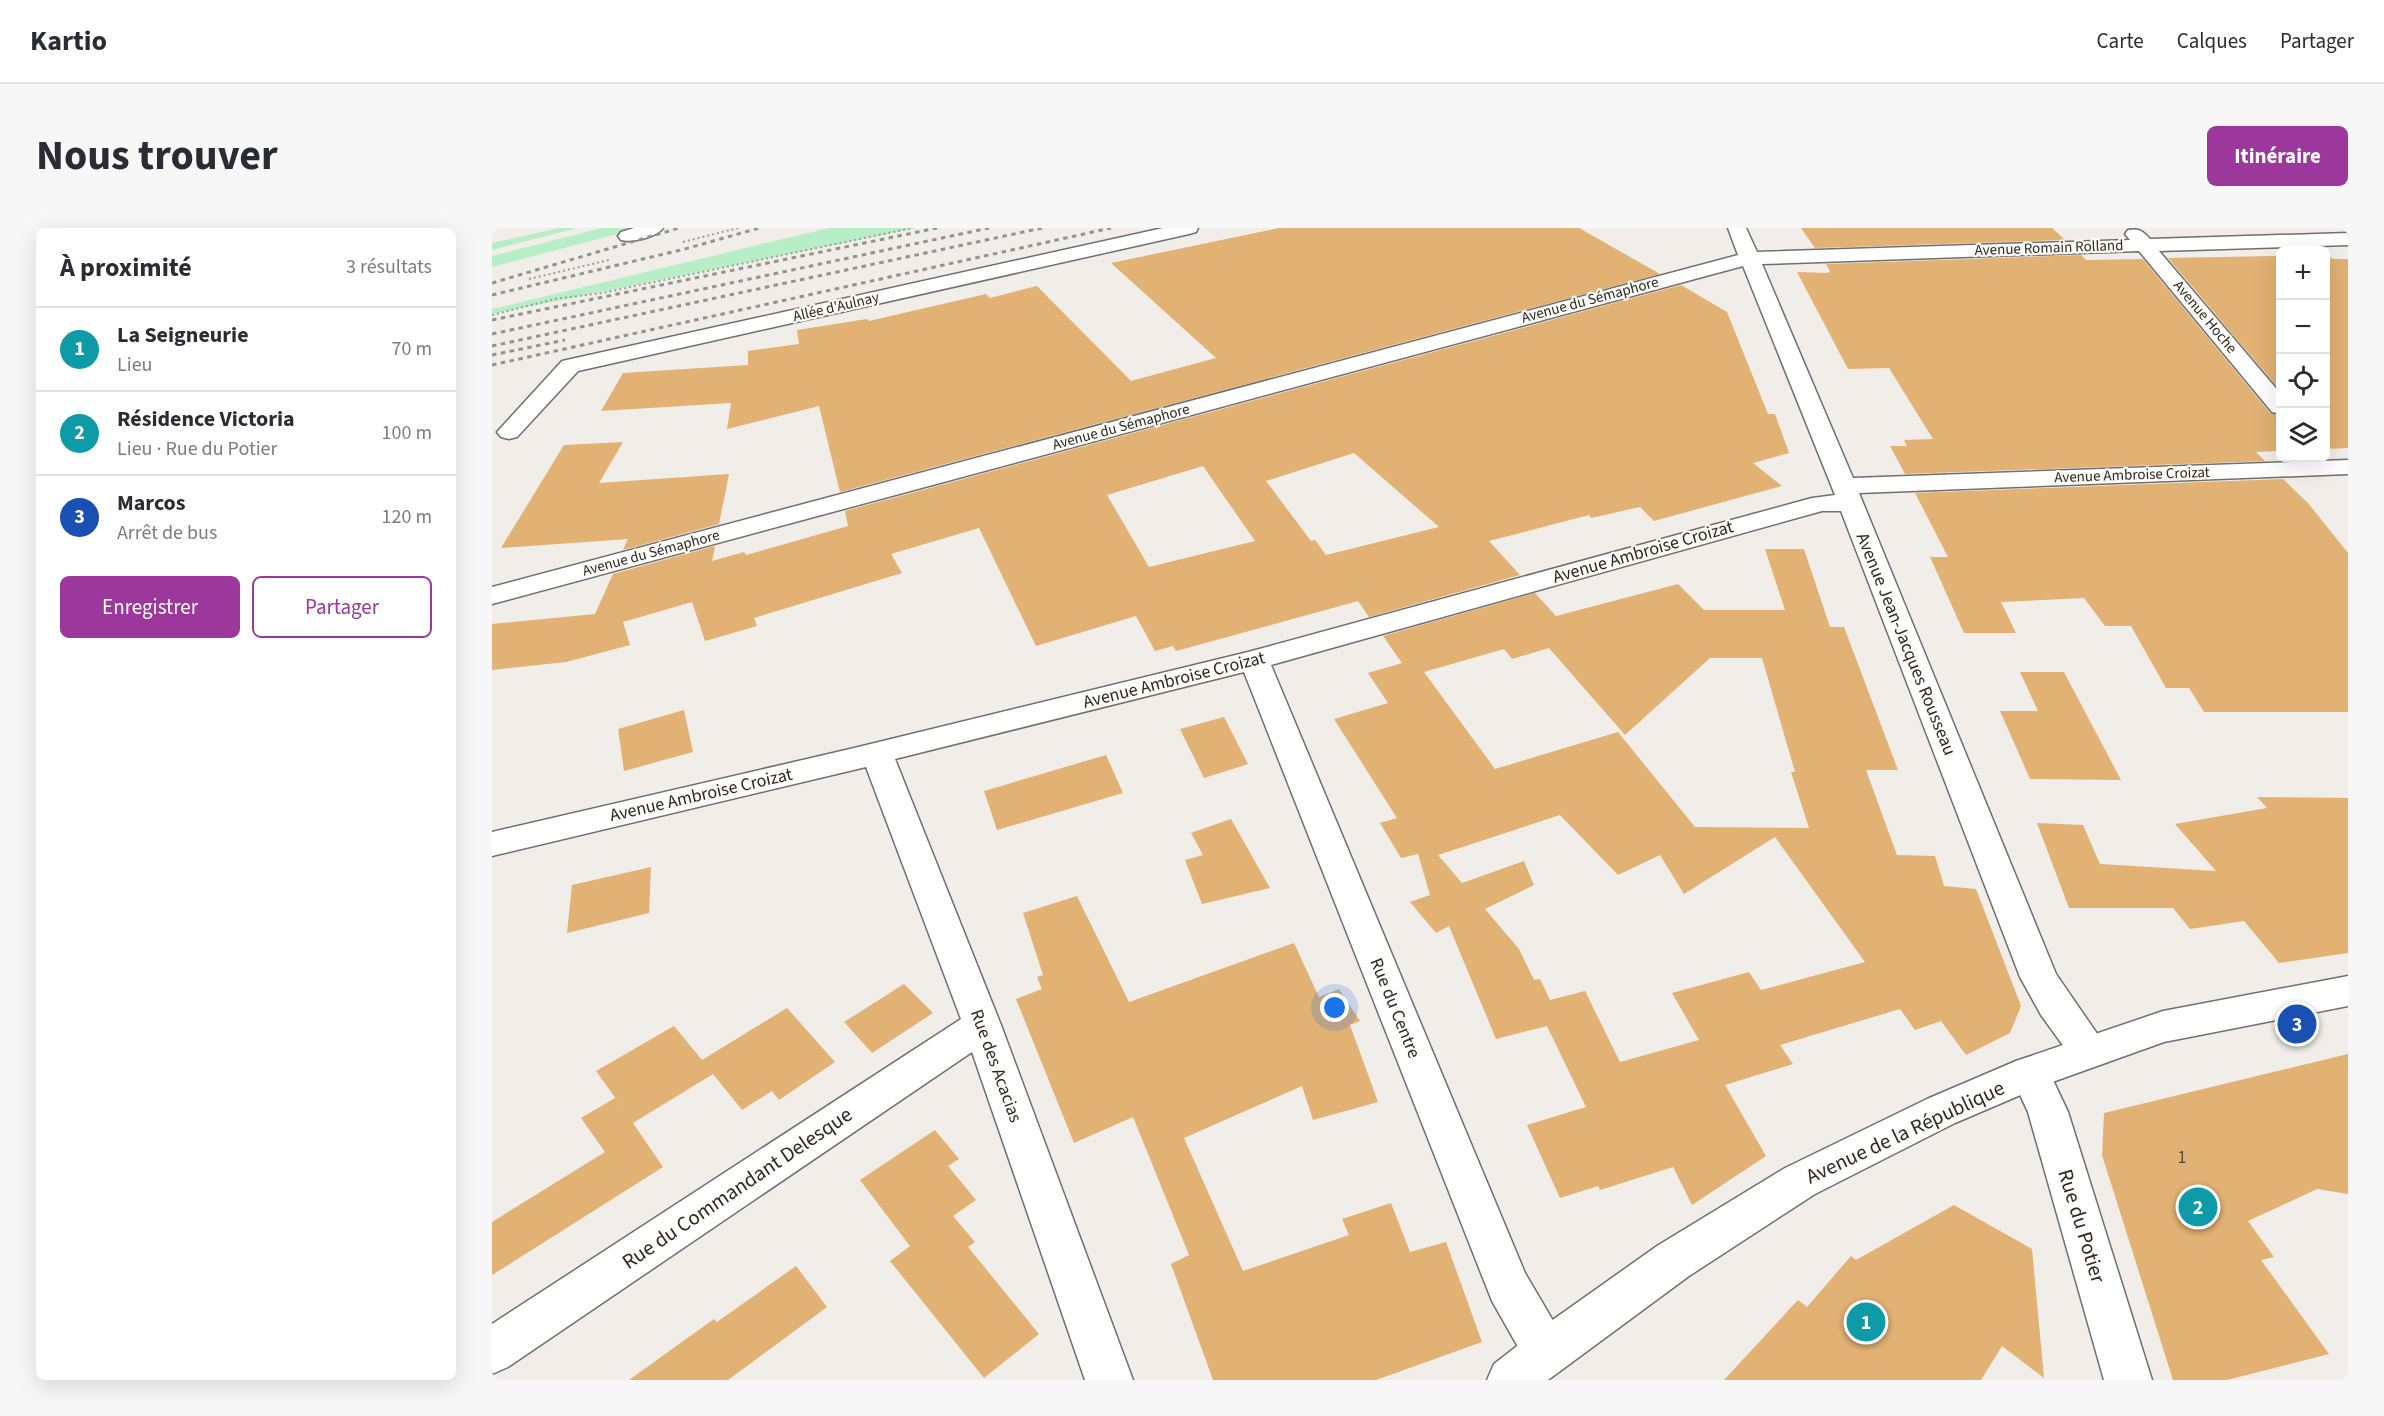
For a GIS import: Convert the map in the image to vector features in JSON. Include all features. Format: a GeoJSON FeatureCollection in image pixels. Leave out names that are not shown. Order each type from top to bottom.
{"type":"FeatureCollection","features":[{"type":"Feature","properties":{"kind":"street"},"geometry":{"type":"LineString","coordinates":[[628,236],[654,228]]}},
{"type":"Feature","properties":{"kind":"street","name":"Allée d'Aulnay"},"geometry":{"type":"LineString","coordinates":[[509,432],[570,366],[1189,228]]}},
{"type":"Feature","properties":{"kind":"street","name":"Avenue Jean-Jacques Rousseau"},"geometry":{"type":"LineString","coordinates":[[1737,228],[1847,494],[2040,977],[2054,1004],[2089,1051]]}},
{"type":"Feature","properties":{"kind":"street","name":"Avenue Hoche"},"geometry":{"type":"LineString","coordinates":[[2130,228],[2276,402]]}},
{"type":"Feature","properties":{"kind":"street","name":"Avenue Romain Rolland"},"geometry":{"type":"LineString","coordinates":[[1750,258],[2348,239]]}},
{"type":"Feature","properties":{"kind":"street","name":"Avenue du Sémaphore"},"geometry":{"type":"LineString","coordinates":[[492,596],[1750,258]]}},
{"type":"Feature","properties":{"kind":"street"},"geometry":{"type":"LineString","coordinates":[[2334,464],[2348,487]]}},
{"type":"Feature","properties":{"kind":"street","name":"Avenue Ambroise Croizat"},"geometry":{"type":"LineString","coordinates":[[492,844],[877,754],[1254,660],[1847,494],[2334,464]]}},
{"type":"Feature","properties":{"kind":"street","name":"Rue du Centre"},"geometry":{"type":"LineString","coordinates":[[1254,660],[1508,1286],[1525,1371]]}},
{"type":"Feature","properties":{"kind":"street","name":"Rue des Acacias"},"geometry":{"type":"LineString","coordinates":[[877,754],[982,1025],[1109,1380]]}},
{"type":"Feature","properties":{"kind":"street","name":"Avenue de la République"},"geometry":{"type":"LineString","coordinates":[[1525,1371],[1673,1261],[1800,1180],[1941,1111],[2030,1073],[2163,1027],[2348,992]]}},
{"type":"Feature","properties":{"kind":"street","name":"Rue du Commandant Delesque"},"geometry":{"type":"LineString","coordinates":[[492,1351],[982,1025]]}},
{"type":"Feature","properties":{"kind":"street","name":"Rue du Potier"},"geometry":{"type":"LineString","coordinates":[[2030,1073],[2048,1113],[2128,1380]]}},
{"type":"Feature","properties":{"kind":"path"},"geometry":{"type":"LineString","coordinates":[[492,315],[555,299],[602,292],[912,228]]}},
{"type":"Feature","properties":{"kind":"green space"},"geometry":{"type":"Polygon","coordinates":[[[559,228],[577,228],[492,250],[492,243],[559,228]]]}},
{"type":"Feature","properties":{"kind":"green space"},"geometry":{"type":"Polygon","coordinates":[[[602,228],[640,228],[492,267],[492,256],[602,228]]]}},
{"type":"Feature","properties":{"kind":"green space"},"geometry":{"type":"Polygon","coordinates":[[[829,228],[917,228],[492,314],[492,309],[829,228]]]}},
{"type":"Feature","properties":{"kind":"building"},"geometry":{"type":"Polygon","coordinates":[[[1279,228],[1579,228],[1660,274],[840,492],[819,406],[727,429],[731,403],[601,411],[623,373],[748,365],[748,351],[799,344],[797,330],[867,319],[869,321],[986,294],[990,298],[1037,286],[1131,381],[1216,358],[1111,263],[1279,228]]]}},
{"type":"Feature","properties":{"kind":"building"},"geometry":{"type":"Polygon","coordinates":[[[1801,228],[2052,228],[2065,240],[1815,248],[1801,228]]]}},
{"type":"Feature","properties":{"kind":"building"},"geometry":{"type":"Polygon","coordinates":[[[2081,255],[2086,260],[2143,259],[2270,413],[2276,415],[2276,451],[2256,452],[2265,461],[1905,474],[1890,446],[1907,446],[1904,440],[1933,439],[1889,368],[1848,369],[1797,272],[1828,273],[1830,271],[1826,264],[2081,255]]]}},
{"type":"Feature","properties":{"kind":"building"},"geometry":{"type":"Polygon","coordinates":[[[2276,256],[2276,385],[2168,258],[2276,256]]]}},
{"type":"Feature","properties":{"kind":"building"},"geometry":{"type":"Polygon","coordinates":[[[2330,258],[2348,259],[2348,448],[2330,449],[2330,258]]]}},
{"type":"Feature","properties":{"kind":"building"},"geometry":{"type":"Polygon","coordinates":[[[1681,285],[1727,312],[1768,414],[1775,414],[1789,453],[1753,463],[1782,486],[1654,521],[1640,507],[1591,518],[1589,515],[1489,541],[1520,575],[1369,617],[1358,601],[1176,651],[1173,646],[1155,651],[1136,616],[1036,646],[979,528],[891,554],[902,573],[754,618],[757,626],[705,641],[692,602],[623,622],[630,645],[566,662],[492,670],[492,624],[595,614],[613,574],[715,546],[712,561],[744,552],[746,555],[848,526],[845,511],[1681,285]],[[1354,453],[1266,481],[1311,541],[1315,540],[1326,555],[1439,527],[1354,453]],[[1203,466],[1107,495],[1149,567],[1255,541],[1203,466]]]}},
{"type":"Feature","properties":{"kind":"building"},"geometry":{"type":"Polygon","coordinates":[[[623,442],[599,483],[729,474],[719,524],[623,550],[628,539],[501,548],[564,445],[623,442]]]}},
{"type":"Feature","properties":{"kind":"building"},"geometry":{"type":"Polygon","coordinates":[[[2283,479],[2308,503],[2348,553],[2348,712],[2204,712],[2189,688],[2166,688],[2131,626],[2105,626],[2084,598],[2001,602],[2016,633],[1964,633],[1930,557],[1948,557],[1915,493],[2283,479]]]}},
{"type":"Feature","properties":{"kind":"building"},"geometry":{"type":"Polygon","coordinates":[[[1765,549],[1804,549],[1830,627],[1844,627],[1898,770],[1866,770],[1897,855],[1935,856],[1944,886],[1976,889],[2021,1006],[2010,1033],[1966,1055],[1941,1021],[1915,1030],[1900,1009],[1780,1045],[1793,1064],[1725,1085],[1766,1156],[1692,1205],[1673,1167],[1600,1190],[1598,1186],[1560,1198],[1527,1125],[1586,1107],[1547,1026],[1496,1039],[1449,926],[1436,933],[1410,902],[1430,895],[1418,854],[1401,858],[1380,823],[1397,818],[1334,719],[1388,703],[1368,673],[1402,663],[1383,636],[1535,593],[1556,616],[1678,584],[1704,610],[1785,610],[1765,549]],[[1549,648],[1512,659],[1504,649],[1424,672],[1495,769],[1618,732],[1695,827],[1809,828],[1791,772],[1795,772],[1762,658],[1710,658],[1625,735],[1549,648]],[[1560,815],[1438,855],[1462,883],[1524,861],[1534,885],[1485,909],[1519,949],[1534,980],[1540,979],[1550,1000],[1585,991],[1620,1062],[1699,1040],[1672,993],[1749,972],[1761,990],[1865,962],[1775,837],[1684,894],[1660,855],[1618,875],[1560,815]]]}},
{"type":"Feature","properties":{"kind":"building"},"geometry":{"type":"Polygon","coordinates":[[[2020,672],[2064,672],[2121,780],[2030,779],[2000,711],[2038,711],[2020,672]]]}},
{"type":"Feature","properties":{"kind":"building"},"geometry":{"type":"Polygon","coordinates":[[[684,710],[693,752],[624,771],[618,729],[684,710]]]}},
{"type":"Feature","properties":{"kind":"building"},"geometry":{"type":"Polygon","coordinates":[[[1224,717],[1248,764],[1204,778],[1180,729],[1224,717]]]}},
{"type":"Feature","properties":{"kind":"building"},"geometry":{"type":"Polygon","coordinates":[[[1106,755],[1123,793],[997,830],[984,791],[1106,755]]]}},
{"type":"Feature","properties":{"kind":"building"},"geometry":{"type":"Polygon","coordinates":[[[2257,797],[2348,798],[2348,953],[2279,963],[2244,921],[2190,929],[2173,908],[2069,908],[2037,823],[2083,825],[2100,864],[2216,871],[2175,824],[2267,808],[2257,797]]]}},
{"type":"Feature","properties":{"kind":"building"},"geometry":{"type":"Polygon","coordinates":[[[1231,819],[1270,888],[1202,904],[1185,860],[1203,855],[1191,833],[1231,819]]]}},
{"type":"Feature","properties":{"kind":"building"},"geometry":{"type":"Polygon","coordinates":[[[651,867],[649,913],[567,933],[572,885],[651,867]]]}},
{"type":"Feature","properties":{"kind":"building"},"geometry":{"type":"Polygon","coordinates":[[[1077,896],[1129,1002],[1294,943],[1319,997],[1339,989],[1360,1021],[1350,1025],[1378,1102],[1313,1120],[1302,1086],[1184,1138],[1243,1271],[1349,1235],[1342,1219],[1391,1203],[1410,1252],[1446,1242],[1482,1342],[1376,1380],[1213,1380],[1171,1264],[1189,1255],[1133,1117],[1074,1143],[1016,999],[1042,989],[1037,977],[1043,975],[1023,913],[1077,896]]]}},
{"type":"Feature","properties":{"kind":"building"},"geometry":{"type":"Polygon","coordinates":[[[904,984],[933,1013],[872,1053],[844,1022],[904,984]]]}},
{"type":"Feature","properties":{"kind":"building"},"geometry":{"type":"Polygon","coordinates":[[[787,1008],[835,1062],[779,1100],[772,1091],[742,1110],[713,1074],[633,1123],[663,1167],[492,1275],[492,1222],[605,1152],[581,1118],[615,1098],[631,1120],[596,1071],[674,1026],[702,1060],[787,1008]]]}},
{"type":"Feature","properties":{"kind":"building"},"geometry":{"type":"Polygon","coordinates":[[[2348,1054],[2348,1194],[2317,1189],[2248,1221],[2274,1257],[2261,1260],[2329,1354],[2227,1380],[2173,1380],[2102,1155],[2104,1113],[2348,1054]]]}},
{"type":"Feature","properties":{"kind":"building"},"geometry":{"type":"Polygon","coordinates":[[[935,1130],[959,1159],[948,1166],[976,1200],[953,1216],[975,1242],[968,1247],[1039,1334],[984,1378],[890,1261],[910,1246],[860,1180],[935,1130]]]}},
{"type":"Feature","properties":{"kind":"building"},"geometry":{"type":"Polygon","coordinates":[[[1954,1205],[2032,1249],[2044,1378],[2002,1346],[1981,1380],[1724,1380],[1798,1300],[1807,1307],[1851,1256],[1856,1260],[1954,1205]]]}},
{"type":"Feature","properties":{"kind":"building"},"geometry":{"type":"Polygon","coordinates":[[[796,1266],[827,1307],[728,1380],[629,1380],[714,1319],[717,1322],[796,1266]]]}},
{"type":"Feature","properties":{"kind":"railway"},"geometry":{"type":"LineString","coordinates":[[492,283],[679,228]]}},
{"type":"Feature","properties":{"kind":"railway"},"geometry":{"type":"LineString","coordinates":[[492,295],[685,249],[759,228]]}},
{"type":"Feature","properties":{"kind":"railway"},"geometry":{"type":"LineString","coordinates":[[492,320],[937,228]]}},
{"type":"Feature","properties":{"kind":"railway"},"geometry":{"type":"LineString","coordinates":[[492,334],[989,228]]}},
{"type":"Feature","properties":{"kind":"railway"},"geometry":{"type":"LineString","coordinates":[[492,346],[1042,228]]}},
{"type":"Feature","properties":{"kind":"railway"},"geometry":{"type":"LineString","coordinates":[[492,365],[1111,228]]}},
{"type":"Feature","properties":{"kind":"railway"},"geometry":{"type":"LineString","coordinates":[[492,355],[565,340]]}},
{"type":"Feature","properties":{"kind":"place","name":"Marcos"},"geometry":{"type":"Point","coordinates":[2297,1024]}},
{"type":"Feature","properties":{"kind":"place","name":"Résidence Victoria"},"geometry":{"type":"Point","coordinates":[2198,1207]}},
{"type":"Feature","properties":{"kind":"place","name":"La Seigneurie"},"geometry":{"type":"Point","coordinates":[1866,1322]}}]}
